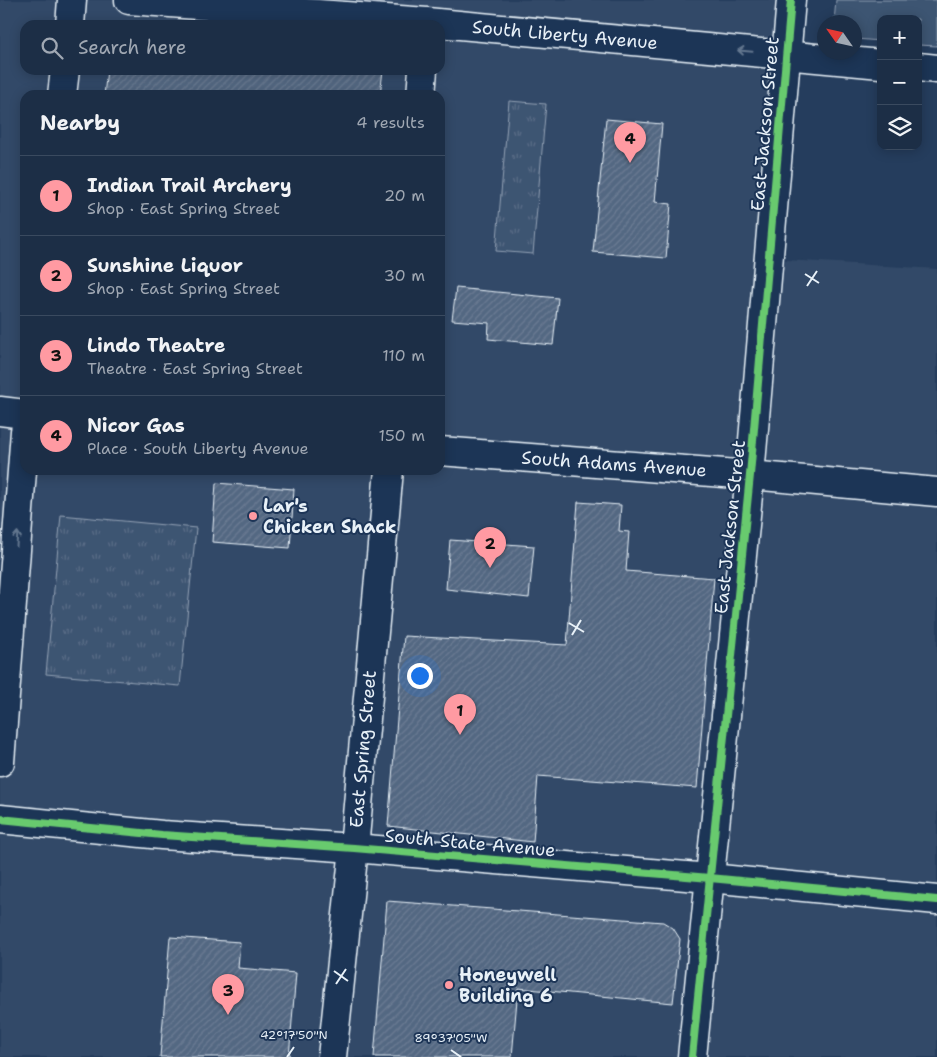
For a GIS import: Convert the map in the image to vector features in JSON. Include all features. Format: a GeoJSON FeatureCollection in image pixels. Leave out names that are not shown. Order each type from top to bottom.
{"type":"FeatureCollection","features":[{"type":"Feature","properties":{"kind":"street"},"geometry":{"type":"LineString","coordinates":[[70,20],[72,0]]}},
{"type":"Feature","properties":{"kind":"street","name":"South Liberty Avenue"},"geometry":{"type":"LineString","coordinates":[[129,0],[428,16],[877,64]]}},
{"type":"Feature","properties":{"kind":"street","name":"East Jackson Street"},"geometry":{"type":"LineString","coordinates":[[692,1057],[750,475],[791,0]]}},
{"type":"Feature","properties":{"kind":"street"},"geometry":{"type":"LineString","coordinates":[[922,67],[937,69]]}},
{"type":"Feature","properties":{"kind":"street"},"geometry":{"type":"LineString","coordinates":[[62,90],[64,75]]}},
{"type":"Feature","properties":{"kind":"street"},"geometry":{"type":"LineString","coordinates":[[421,90],[423,75]]}},
{"type":"Feature","properties":{"kind":"street"},"geometry":{"type":"LineString","coordinates":[[0,411],[20,413]]}},
{"type":"Feature","properties":{"kind":"street","name":"South Adams Avenue"},"geometry":{"type":"LineString","coordinates":[[445,451],[750,475],[937,492]]}},
{"type":"Feature","properties":{"kind":"street"},"geometry":{"type":"LineString","coordinates":[[0,762],[22,475]]}},
{"type":"Feature","properties":{"kind":"street","name":"East Spring Street"},"geometry":{"type":"LineString","coordinates":[[332,1057],[354,848],[389,475]]}},
{"type":"Feature","properties":{"kind":"street","name":"South State Avenue"},"geometry":{"type":"LineString","coordinates":[[0,819],[162,835],[354,848],[710,878],[937,900]]}},
{"type":"Feature","properties":{"kind":"shaded area"},"geometry":{"type":"Polygon","coordinates":[[[0,0],[791,0],[769,259],[937,269],[937,1057],[0,1057],[0,0]]]}},
{"type":"Feature","properties":{"kind":"green space"},"geometry":{"type":"Polygon","coordinates":[[[836,0],[937,0],[937,46],[922,45],[922,15],[877,15],[877,41],[862,40],[862,15],[835,15],[836,0]]]}},
{"type":"Feature","properties":{"kind":"green space"},"geometry":{"type":"Polygon","coordinates":[[[509,101],[546,104],[533,254],[496,251],[509,101]]]}},
{"type":"Feature","properties":{"kind":"green space"},"geometry":{"type":"Polygon","coordinates":[[[61,515],[196,528],[180,686],[46,674],[61,515]]]}},
{"type":"Feature","properties":{"kind":"building"},"geometry":{"type":"Polygon","coordinates":[[[106,75],[382,75],[381,90],[105,90],[106,75]]]}},
{"type":"Feature","properties":{"kind":"building"},"geometry":{"type":"Polygon","coordinates":[[[606,119],[662,124],[655,202],[671,204],[666,258],[593,252],[606,119]]]}},
{"type":"Feature","properties":{"kind":"building"},"geometry":{"type":"Polygon","coordinates":[[[456,288],[558,298],[553,345],[488,339],[489,323],[452,320],[456,288]]]}},
{"type":"Feature","properties":{"kind":"building","name":"Lar's Chicken Shack"},"geometry":{"type":"Polygon","coordinates":[[[216,483],[294,489],[290,548],[212,542],[216,483]]]}},
{"type":"Feature","properties":{"kind":"building"},"geometry":{"type":"Polygon","coordinates":[[[578,502],[621,505],[619,531],[629,532],[626,571],[714,578],[697,788],[538,776],[533,842],[388,826],[404,636],[567,645],[578,502]]]}},
{"type":"Feature","properties":{"kind":"building"},"geometry":{"type":"Polygon","coordinates":[[[450,540],[534,546],[529,598],[446,589],[450,540]]]}},
{"type":"Feature","properties":{"kind":"building","name":"Honeywell Building 6"},"geometry":{"type":"Polygon","coordinates":[[[387,901],[663,922],[673,928],[680,939],[673,1003],[518,988],[512,1057],[374,1057],[387,901]]]}},
{"type":"Feature","properties":{"kind":"building"},"geometry":{"type":"Polygon","coordinates":[[[170,937],[240,942],[238,968],[296,973],[289,1057],[160,1057],[170,937]]]}},
{"type":"Feature","properties":{"kind":"cycle path"},"geometry":{"type":"LineString","coordinates":[[692,1057],[750,475],[791,0]]}},
{"type":"Feature","properties":{"kind":"cycle path"},"geometry":{"type":"LineString","coordinates":[[0,819],[162,835],[354,848],[710,878],[937,900]]}},
{"type":"Feature","properties":{"kind":"place","name":"Nicor Gas"},"geometry":{"type":"Point","coordinates":[630,163]}},
{"type":"Feature","properties":{"kind":"place","name":"Lar's Chicken Shack"},"geometry":{"type":"Point","coordinates":[253,516]}},
{"type":"Feature","properties":{"kind":"place","name":"Sunshine Liquor"},"geometry":{"type":"Point","coordinates":[490,568]}},
{"type":"Feature","properties":{"kind":"place","name":"Indian Trail Archery"},"geometry":{"type":"Point","coordinates":[460,735]}},
{"type":"Feature","properties":{"kind":"place","name":"Honeywell Building 6"},"geometry":{"type":"Point","coordinates":[449,985]}},
{"type":"Feature","properties":{"kind":"place","name":"Lindo Theatre"},"geometry":{"type":"Point","coordinates":[228,1015]}}]}
